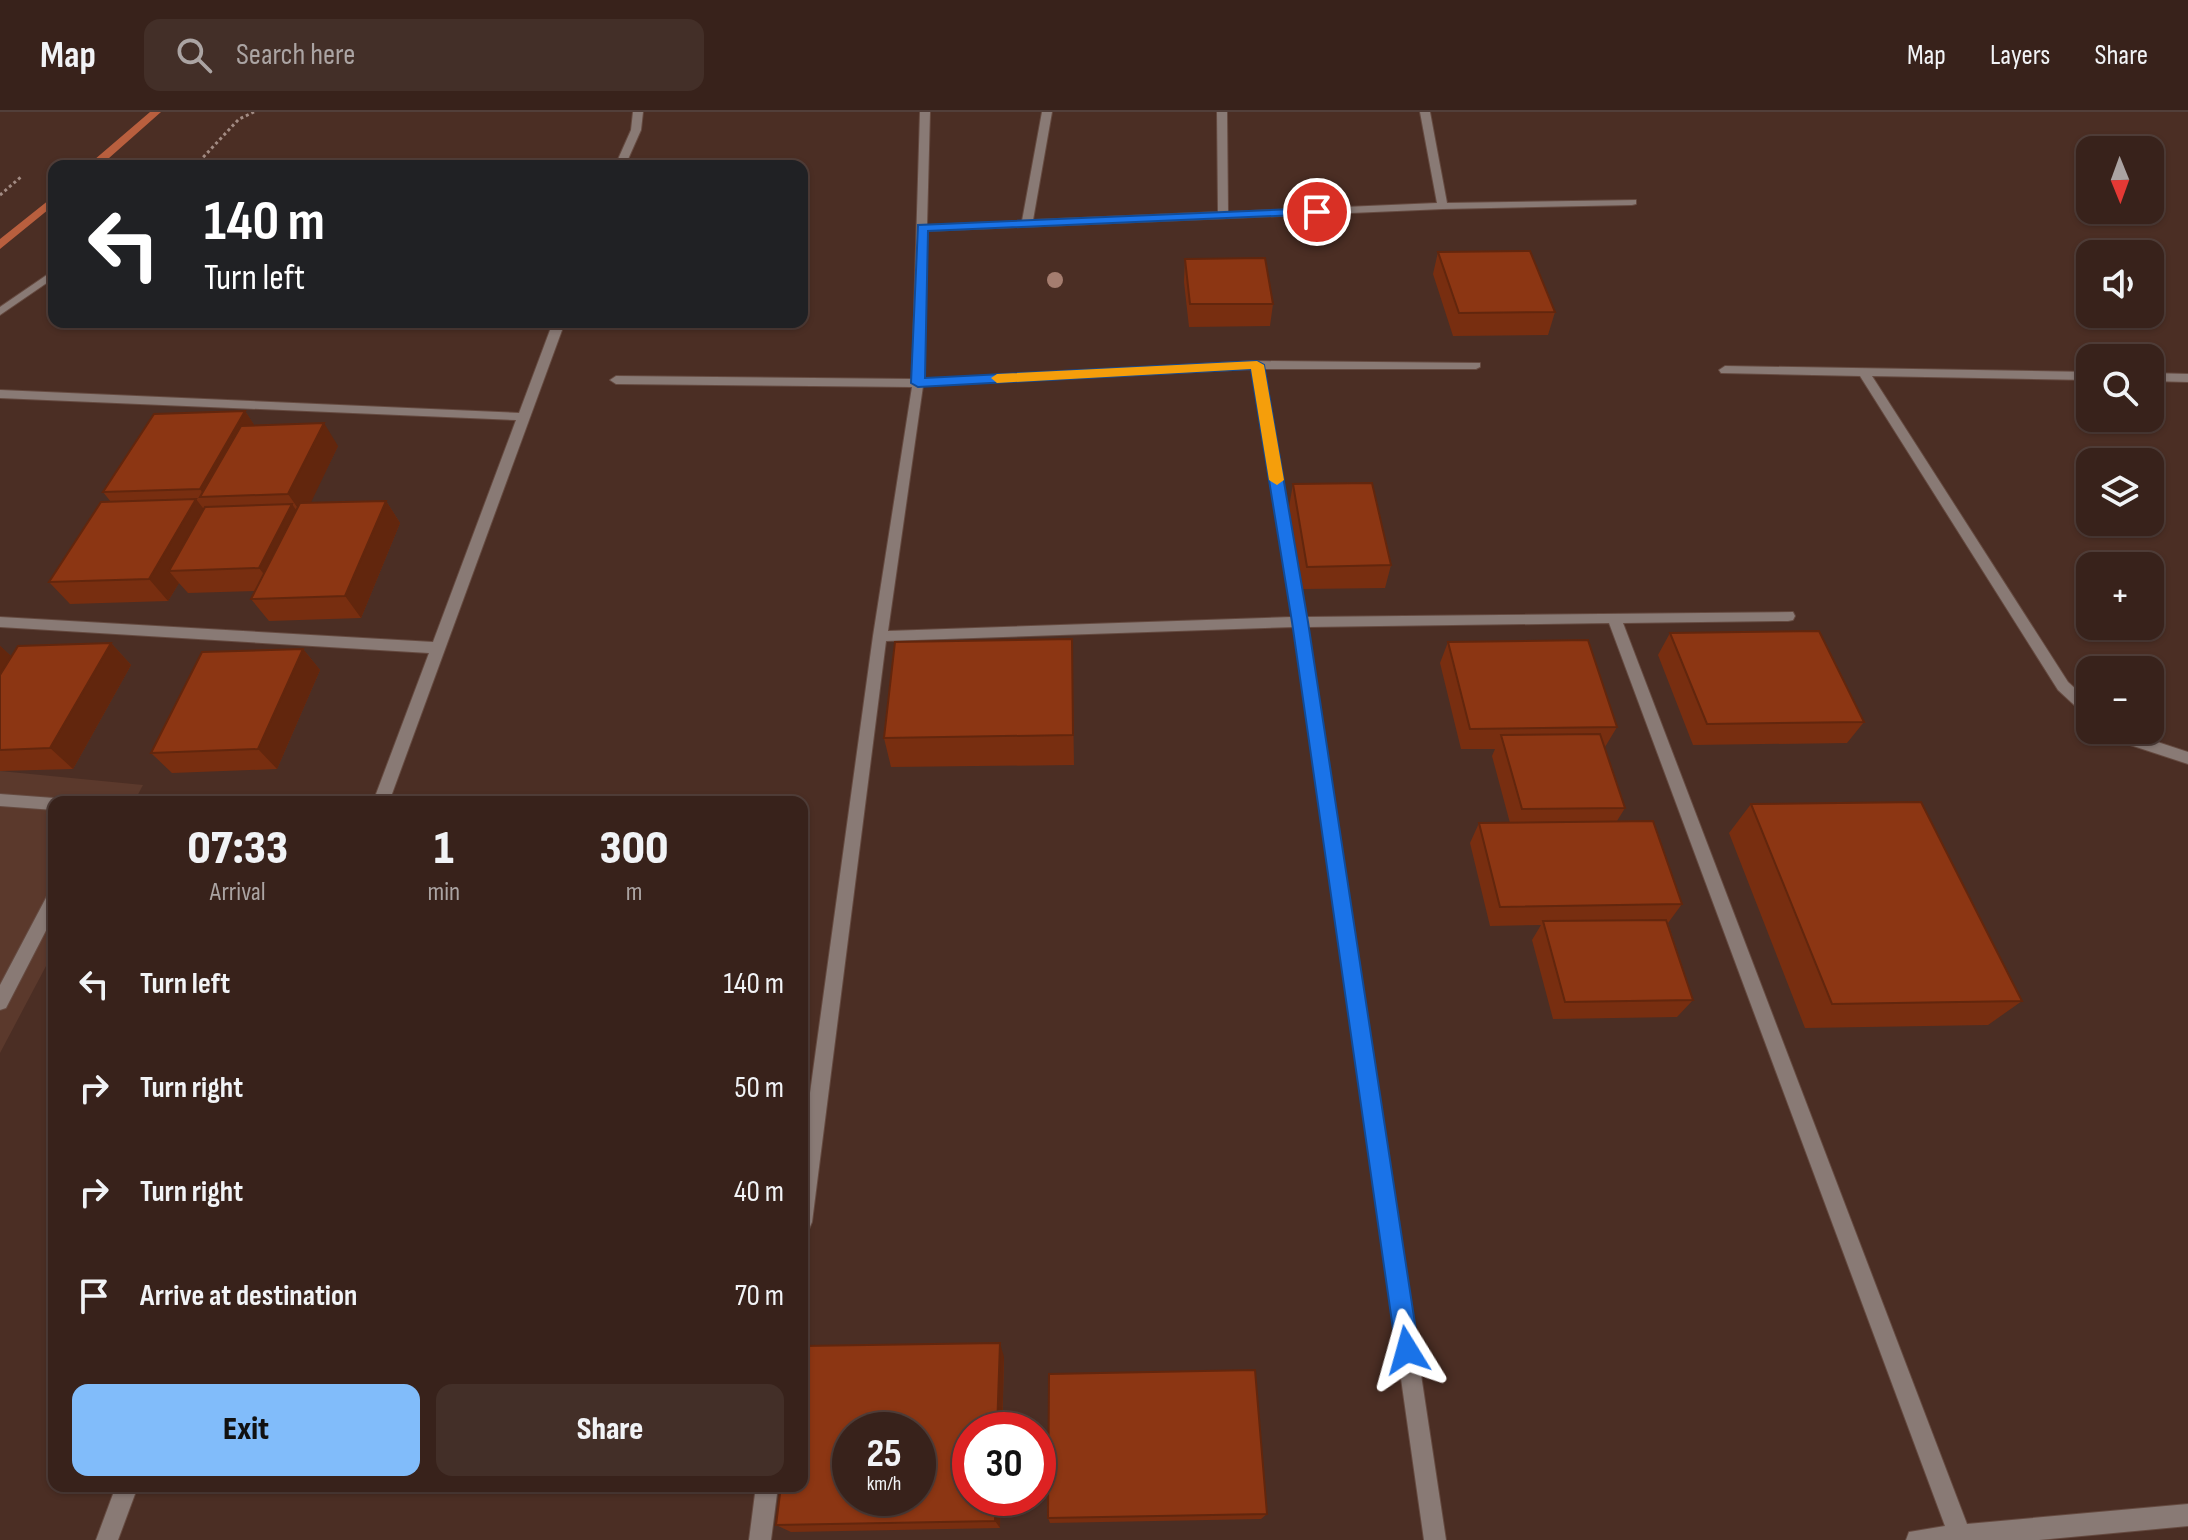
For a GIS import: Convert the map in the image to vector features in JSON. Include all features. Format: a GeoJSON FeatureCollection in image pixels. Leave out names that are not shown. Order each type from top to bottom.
{"type":"FeatureCollection","features":[{"type":"Feature","properties":{"kind":"street"},"geometry":{"type":"LineString","coordinates":[[623,160],[636,130],[638,112]]}},
{"type":"Feature","properties":{"kind":"street"},"geometry":{"type":"LineString","coordinates":[[808,1177],[880,636],[918,383],[925,112]]}},
{"type":"Feature","properties":{"kind":"street"},"geometry":{"type":"LineString","coordinates":[[1027,224],[1047,112]]}},
{"type":"Feature","properties":{"kind":"street"},"geometry":{"type":"LineString","coordinates":[[1222,112],[1223,215]]}},
{"type":"Feature","properties":{"kind":"street"},"geometry":{"type":"LineString","coordinates":[[1425,112],[1443,206]]}},
{"type":"Feature","properties":{"kind":"street"},"geometry":{"type":"LineString","coordinates":[[922,228],[1443,206],[1632,202]]}},
{"type":"Feature","properties":{"kind":"street"},"geometry":{"type":"LineString","coordinates":[[0,312],[48,282]]}},
{"type":"Feature","properties":{"kind":"street"},"geometry":{"type":"LineString","coordinates":[[383,796],[557,328]]}},
{"type":"Feature","properties":{"kind":"street"},"geometry":{"type":"LineString","coordinates":[[1257,365],[1300,622],[1435,1540]]}},
{"type":"Feature","properties":{"kind":"street"},"geometry":{"type":"LineString","coordinates":[[616,380],[918,383],[1257,365],[1476,365]]}},
{"type":"Feature","properties":{"kind":"street"},"geometry":{"type":"LineString","coordinates":[[1725,370],[2076,376]]}},
{"type":"Feature","properties":{"kind":"street"},"geometry":{"type":"LineString","coordinates":[[1864,373],[2063,686],[2076,698]]}},
{"type":"Feature","properties":{"kind":"street"},"geometry":{"type":"LineString","coordinates":[[2164,377],[2188,378]]}},
{"type":"Feature","properties":{"kind":"street"},"geometry":{"type":"LineString","coordinates":[[0,394],[524,417]]}},
{"type":"Feature","properties":{"kind":"street"},"geometry":{"type":"LineString","coordinates":[[880,636],[1300,622],[1788,616]]}},
{"type":"Feature","properties":{"kind":"street"},"geometry":{"type":"LineString","coordinates":[[1614,618],[1960,1536]]}},
{"type":"Feature","properties":{"kind":"street"},"geometry":{"type":"LineString","coordinates":[[0,622],[438,648]]}},
{"type":"Feature","properties":{"kind":"street"},"geometry":{"type":"LineString","coordinates":[[2145,744],[2188,758]]}},
{"type":"Feature","properties":{"kind":"street"},"geometry":{"type":"LineString","coordinates":[[0,800],[48,804]]}},
{"type":"Feature","properties":{"kind":"street"},"geometry":{"type":"LineString","coordinates":[[0,1002],[48,910]]}},
{"type":"Feature","properties":{"kind":"street"},"geometry":{"type":"LineString","coordinates":[[107,1540],[125,1492]]}},
{"type":"Feature","properties":{"kind":"street"},"geometry":{"type":"LineString","coordinates":[[760,1540],[766,1492]]}},
{"type":"Feature","properties":{"kind":"street"},"geometry":{"type":"LineString","coordinates":[[1917,1540],[2188,1515]]}},
{"type":"Feature","properties":{"kind":"path"},"geometry":{"type":"LineString","coordinates":[[201,160],[239,119],[254,112]]}},
{"type":"Feature","properties":{"kind":"path"},"geometry":{"type":"LineString","coordinates":[[0,195],[22,176]]}},
{"type":"Feature","properties":{"kind":"shaded area"},"geometry":{"type":"Polygon","coordinates":[[[0,771],[143,785],[137,796],[48,796],[48,962],[0,1053],[0,771]]]}},
{"type":"Feature","properties":{"kind":"building"},"geometry":{"type":"Polygon","coordinates":[[[1530,251],[1555,312],[1459,313],[1438,252],[1530,251]]]}},
{"type":"Feature","properties":{"kind":"building"},"geometry":{"type":"Polygon","coordinates":[[[1265,258],[1273,304],[1190,304],[1185,259],[1265,258]]]}},
{"type":"Feature","properties":{"kind":"building"},"geometry":{"type":"Polygon","coordinates":[[[245,411],[200,489],[103,492],[154,414],[245,411]]]}},
{"type":"Feature","properties":{"kind":"building"},"geometry":{"type":"Polygon","coordinates":[[[324,423],[288,494],[200,497],[241,426],[324,423]]]}},
{"type":"Feature","properties":{"kind":"building"},"geometry":{"type":"Polygon","coordinates":[[[1372,483],[1391,565],[1307,567],[1293,484],[1372,483]]]}},
{"type":"Feature","properties":{"kind":"building"},"geometry":{"type":"Polygon","coordinates":[[[196,499],[149,579],[49,582],[101,502],[196,499]]]}},
{"type":"Feature","properties":{"kind":"building"},"geometry":{"type":"Polygon","coordinates":[[[386,501],[345,596],[251,599],[300,503],[386,501]]]}},
{"type":"Feature","properties":{"kind":"building"},"geometry":{"type":"Polygon","coordinates":[[[292,504],[259,568],[169,571],[205,507],[292,504]]]}},
{"type":"Feature","properties":{"kind":"building"},"geometry":{"type":"Polygon","coordinates":[[[1819,631],[1864,722],[1707,724],[1670,633],[1819,631]]]}},
{"type":"Feature","properties":{"kind":"building"},"geometry":{"type":"Polygon","coordinates":[[[1072,639],[1073,735],[884,738],[895,642],[1072,639]]]}},
{"type":"Feature","properties":{"kind":"building"},"geometry":{"type":"Polygon","coordinates":[[[1588,640],[1617,727],[1470,729],[1448,642],[1588,640]]]}},
{"type":"Feature","properties":{"kind":"building"},"geometry":{"type":"Polygon","coordinates":[[[111,643],[50,748],[0,750],[0,675],[18,646],[111,643]]]}},
{"type":"Feature","properties":{"kind":"building"},"geometry":{"type":"Polygon","coordinates":[[[303,649],[258,749],[151,753],[202,652],[303,649]]]}},
{"type":"Feature","properties":{"kind":"building"},"geometry":{"type":"Polygon","coordinates":[[[1600,734],[1625,808],[1522,809],[1501,735],[1600,734]]]}},
{"type":"Feature","properties":{"kind":"building"},"geometry":{"type":"Polygon","coordinates":[[[1921,802],[2022,1001],[1832,1004],[1751,804],[1921,802]]]}},
{"type":"Feature","properties":{"kind":"building"},"geometry":{"type":"Polygon","coordinates":[[[1653,821],[1682,904],[1500,907],[1479,823],[1653,821]]]}},
{"type":"Feature","properties":{"kind":"building"},"geometry":{"type":"Polygon","coordinates":[[[1666,920],[1693,1000],[1565,1002],[1543,921],[1666,920]]]}},
{"type":"Feature","properties":{"kind":"building"},"geometry":{"type":"Polygon","coordinates":[[[1000,1343],[998,1412],[952,1412],[952,1516],[995,1516],[995,1521],[776,1525],[780,1492],[808,1492],[808,1346],[1000,1343]]]}},
{"type":"Feature","properties":{"kind":"building"},"geometry":{"type":"Polygon","coordinates":[[[1255,1370],[1267,1514],[1048,1518],[1056,1516],[1056,1412],[1049,1412],[1049,1374],[1255,1370]]]}},
{"type":"Feature","properties":{"kind":"waterway"},"geometry":{"type":"LineString","coordinates":[[100,160],[156,112]]}},
{"type":"Feature","properties":{"kind":"waterway"},"geometry":{"type":"LineString","coordinates":[[0,245],[48,204]]}},
{"type":"Feature","properties":{"kind":"slow traffic"},"geometry":{"type":"LineString","coordinates":[[997,378],[1257,365],[1277,480]]}},
{"type":"Feature","properties":{"kind":"route"},"geometry":{"type":"LineString","coordinates":[[1317,212],[922,228],[918,383],[1257,365],[1300,622],[1407,1350]]}}]}
